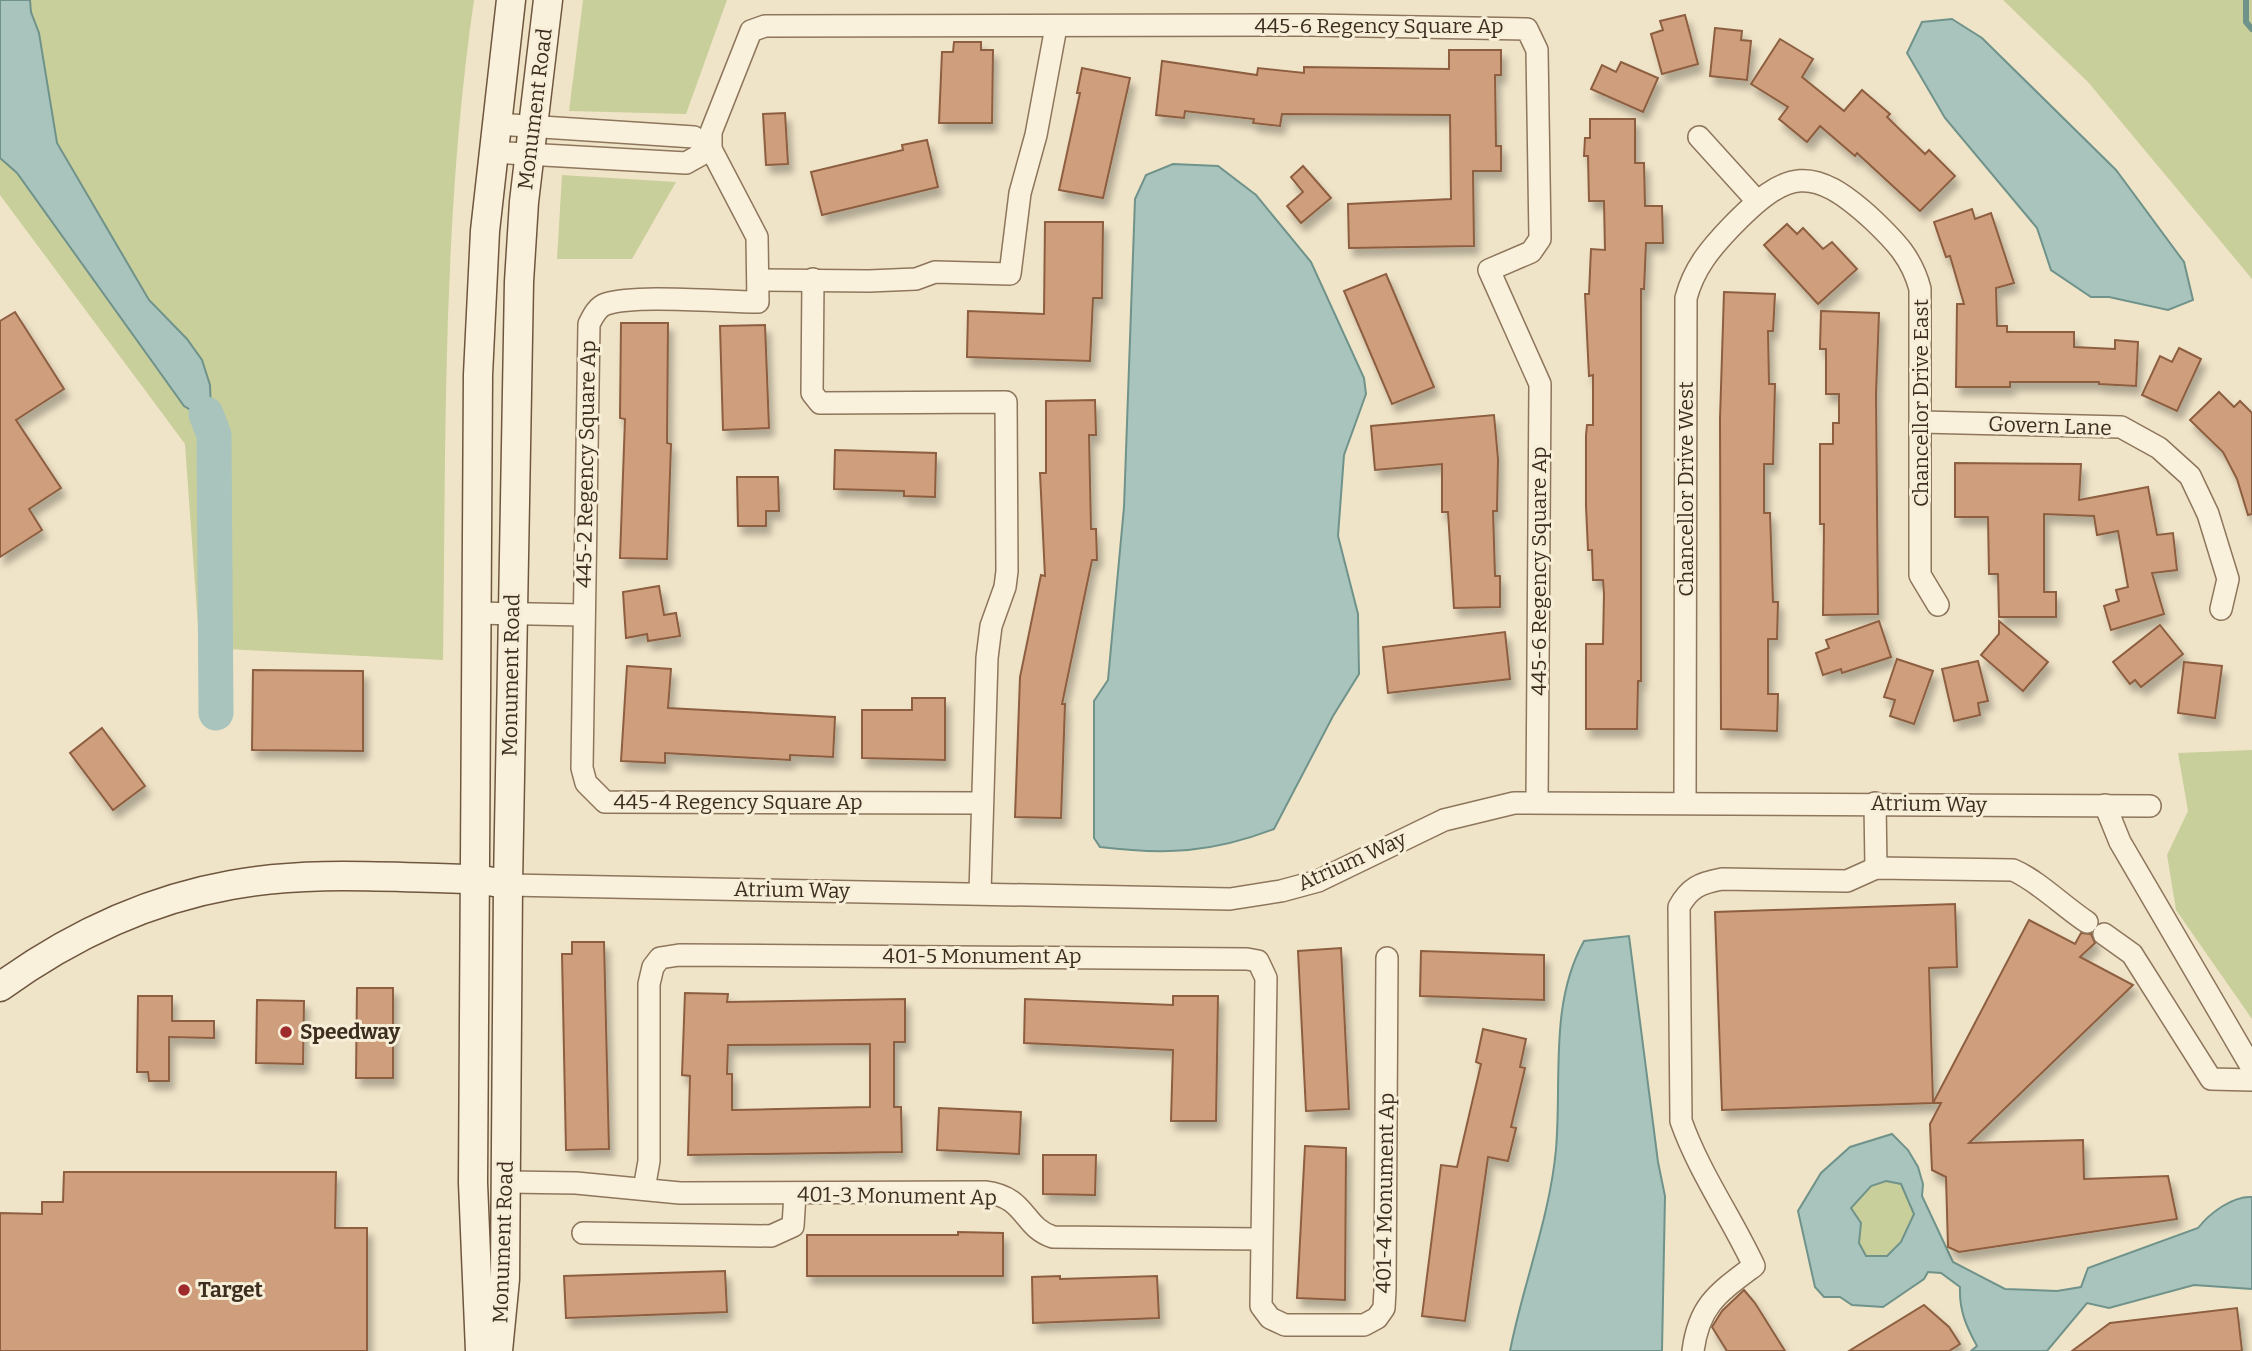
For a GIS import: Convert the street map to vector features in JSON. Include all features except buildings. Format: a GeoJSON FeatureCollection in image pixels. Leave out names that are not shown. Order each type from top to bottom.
{"type":"FeatureCollection","features":[{"type":"Feature","properties":{"kind":"main road","name":"Monument Road"},"geometry":{"type":"LineString","coordinates":[[480,1351],[473,1184],[478,375],[492,152],[511,0]]}},
{"type":"Feature","properties":{"kind":"main road","name":"Monument Road"},"geometry":{"type":"LineString","coordinates":[[498,1351],[505,1279],[507,1182],[508,884],[519,282],[530,141],[548,0]]}},
{"type":"Feature","properties":{"kind":"main road"},"geometry":{"type":"LineString","coordinates":[[0,987],[82,935],[141,909],[219,887],[300,878],[475,879],[508,884]]}},
{"type":"Feature","properties":{"kind":"street","name":"445-6 Regency Square Ap"},"geometry":{"type":"LineString","coordinates":[[711,149],[711,132],[740,56],[751,31],[765,26],[1311,25],[1527,29],[1537,50],[1540,239],[1531,252],[1489,270],[1535,367],[1540,384],[1537,801]]}},
{"type":"Feature","properties":{"kind":"street"},"geometry":{"type":"LineString","coordinates":[[492,152],[530,141],[621,134],[694,137],[711,149],[757,237],[758,279],[916,279],[935,272],[1010,274],[1020,193],[1035,135],[1056,27]]}},
{"type":"Feature","properties":{"kind":"street"},"geometry":{"type":"LineString","coordinates":[[495,124],[530,141],[620,160],[686,163],[711,149]]}},
{"type":"Feature","properties":{"kind":"street"},"geometry":{"type":"LineString","coordinates":[[620,160],[621,134]]}},
{"type":"Feature","properties":{"kind":"street"},"geometry":{"type":"LineString","coordinates":[[1699,137],[1757,201]]}},
{"type":"Feature","properties":{"kind":"street","name":"Chancellor Drive East"},"geometry":{"type":"LineString","coordinates":[[1757,201],[1786,184],[1806,181],[1825,184],[1843,192],[1907,255],[1920,289],[1920,575],[1938,605]]}},
{"type":"Feature","properties":{"kind":"street","name":"Chancellor Drive West"},"geometry":{"type":"LineString","coordinates":[[1685,802],[1686,298],[1699,264],[1757,201]]}},
{"type":"Feature","properties":{"kind":"street","name":"445-2 Regency Square Ap"},"geometry":{"type":"LineString","coordinates":[[583,615],[589,324],[594,312],[603,304],[626,300],[758,302],[758,279]]}},
{"type":"Feature","properties":{"kind":"street"},"geometry":{"type":"LineString","coordinates":[[813,279],[812,393],[820,403],[1006,402],[1007,571],[1005,587],[991,626],[987,658],[980,893]]}},
{"type":"Feature","properties":{"kind":"street","name":"Govern Lane"},"geometry":{"type":"LineString","coordinates":[[1922,422],[2121,427],[2159,448],[2190,476],[2208,514],[2228,579],[2221,609]]}},
{"type":"Feature","properties":{"kind":"street"},"geometry":{"type":"LineString","coordinates":[[476,613],[583,615]]}},
{"type":"Feature","properties":{"kind":"street","name":"445-4 Regency Square Ap"},"geometry":{"type":"LineString","coordinates":[[583,615],[582,768],[586,783],[605,802],[982,803]]}},
{"type":"Feature","properties":{"kind":"street","name":"Atrium Way"},"geometry":{"type":"LineString","coordinates":[[508,884],[1218,899],[1281,891],[1318,880],[1444,820],[1495,806],[1537,801],[2150,806]]}},
{"type":"Feature","properties":{"kind":"street"},"geometry":{"type":"LineString","coordinates":[[1875,803],[1876,868]]}},
{"type":"Feature","properties":{"kind":"street"},"geometry":{"type":"LineString","coordinates":[[2105,805],[2120,842],[2252,1068]]}},
{"type":"Feature","properties":{"kind":"street"},"geometry":{"type":"LineString","coordinates":[[1693,1351],[1697,1325],[1706,1307],[1724,1288],[1754,1266],[1730,1215],[1692,1152],[1681,1121],[1679,907],[1686,892],[1703,882],[1722,879],[1847,881],[1876,868],[2013,870],[2029,877],[2051,898],[2087,922]]}},
{"type":"Feature","properties":{"kind":"street"},"geometry":{"type":"LineString","coordinates":[[2105,934],[2132,954],[2211,1079],[2252,1080]]}},
{"type":"Feature","properties":{"kind":"street","name":"401-5 Monument Ap"},"geometry":{"type":"LineString","coordinates":[[644,1189],[649,1161],[649,984],[653,967],[660,958],[679,955],[1247,959],[1258,961],[1266,978],[1260,1239]]}},
{"type":"Feature","properties":{"kind":"street","name":"401-4 Monument Ap"},"geometry":{"type":"LineString","coordinates":[[1260,1239],[1261,1306],[1270,1318],[1285,1325],[1364,1325],[1377,1318],[1384,1308],[1387,958]]}},
{"type":"Feature","properties":{"kind":"street","name":"401-3 Monument Ap"},"geometry":{"type":"LineString","coordinates":[[507,1182],[680,1193],[985,1192],[1003,1194],[1017,1204],[1042,1234],[1053,1237],[1260,1239]]}},
{"type":"Feature","properties":{"kind":"street"},"geometry":{"type":"LineString","coordinates":[[583,1233],[771,1236],[793,1226],[795,1194]]}},
{"type":"Feature","properties":{"kind":"green space"},"geometry":{"type":"Polygon","coordinates":[[[30,0],[474,0],[456,164],[451,247],[443,660],[206,648],[199,640],[185,444],[0,195],[0,158],[17,173],[184,406],[187,339],[149,300],[57,143],[39,33],[31,12],[30,0]]]}},
{"type":"Feature","properties":{"kind":"green space"},"geometry":{"type":"Polygon","coordinates":[[[583,0],[727,0],[686,114],[569,111],[583,0]]]}},
{"type":"Feature","properties":{"kind":"green space"},"geometry":{"type":"Polygon","coordinates":[[[2003,0],[2252,0],[2252,279],[2088,82],[2003,0]]]}},
{"type":"Feature","properties":{"kind":"green space"},"geometry":{"type":"Polygon","coordinates":[[[562,175],[676,182],[632,259],[557,259],[562,175]]]}},
{"type":"Feature","properties":{"kind":"green space"},"geometry":{"type":"Polygon","coordinates":[[[2252,750],[2252,1019],[2176,910],[2167,855],[2188,811],[2178,753],[2252,750]]]}},
{"type":"Feature","properties":{"kind":"green space"},"geometry":{"type":"Polygon","coordinates":[[[1886,1181],[1901,1184],[1914,1214],[1901,1242],[1886,1256],[1865,1256],[1859,1243],[1861,1223],[1851,1208],[1871,1186],[1886,1181]]]}},
{"type":"Feature","properties":{"kind":"water"},"geometry":{"type":"Polygon","coordinates":[[[0,0],[30,0],[31,12],[39,33],[57,143],[149,300],[187,339],[202,360],[210,385],[211,411],[201,416],[184,406],[17,173],[0,158],[0,0]]]}},
{"type":"Feature","properties":{"kind":"water"},"geometry":{"type":"Polygon","coordinates":[[[1952,19],[1982,38],[2116,170],[2184,262],[2193,300],[2168,310],[2109,297],[2091,297],[2051,270],[2037,228],[1945,118],[1907,53],[1922,22],[1952,19]]]}},
{"type":"Feature","properties":{"kind":"water"},"geometry":{"type":"Polygon","coordinates":[[[1173,164],[1218,166],[1256,195],[1311,262],[1364,378],[1366,394],[1344,455],[1338,536],[1358,614],[1359,674],[1333,716],[1274,829],[1209,847],[1146,851],[1100,847],[1094,838],[1094,701],[1108,680],[1124,507],[1135,199],[1146,175],[1173,164]]]}},
{"type":"Feature","properties":{"kind":"water"},"geometry":{"type":"Polygon","coordinates":[[[1629,936],[1658,1162],[1665,1196],[1662,1351],[1510,1351],[1553,1174],[1561,1016],[1573,965],[1584,941],[1629,936]]]}},
{"type":"Feature","properties":{"kind":"water"},"geometry":{"type":"Polygon","coordinates":[[[1892,1134],[1908,1150],[1918,1167],[1923,1184],[1922,1196],[1953,1262],[2005,1289],[2057,1291],[2081,1287],[2088,1268],[2198,1228],[2222,1206],[2237,1199],[2252,1197],[2252,1289],[2194,1285],[2109,1308],[2087,1303],[2047,1351],[1971,1351],[1977,1346],[1964,1318],[1960,1287],[1941,1273],[1928,1272],[1924,1279],[1883,1307],[1852,1305],[1840,1297],[1824,1297],[1815,1287],[1798,1211],[1821,1173],[1850,1147],[1892,1134]],[[1886,1181],[1871,1186],[1851,1208],[1861,1223],[1859,1243],[1866,1256],[1887,1256],[1901,1242],[1914,1214],[1901,1184],[1886,1181]]]}},
{"type":"Feature","properties":{"kind":"waterway"},"geometry":{"type":"LineString","coordinates":[[2246,0],[2246,22],[2252,29]]}},
{"type":"Feature","properties":{"kind":"waterway"},"geometry":{"type":"LineString","coordinates":[[206,414],[214,435],[216,713]]}},
{"type":"Feature","properties":{"kind":"place","name":"Speedway"},"geometry":{"type":"Point","coordinates":[286,1032]}},
{"type":"Feature","properties":{"kind":"place","name":"Target"},"geometry":{"type":"Point","coordinates":[184,1290]}}]}
